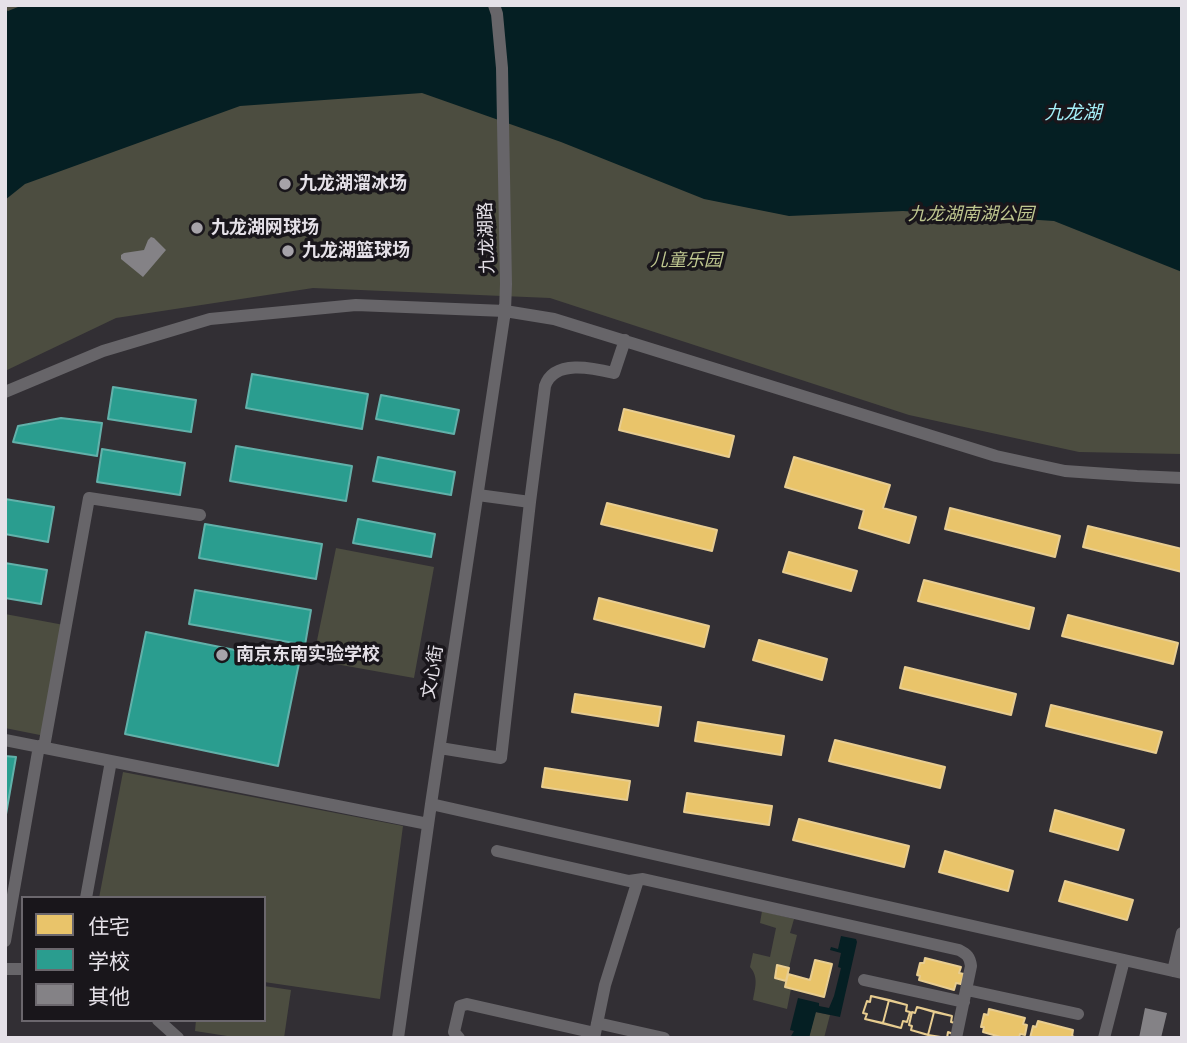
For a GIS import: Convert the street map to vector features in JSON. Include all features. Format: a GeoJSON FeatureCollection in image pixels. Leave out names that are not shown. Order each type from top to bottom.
{"type":"FeatureCollection","features":[{"type":"Feature","properties":{"kind":"street","name":"九龙湖路"},"geometry":{"type":"LineString","coordinates":[[494,5],[502,68],[505,311]]}},
{"type":"Feature","properties":{"kind":"street"},"geometry":{"type":"LineString","coordinates":[[5,392],[103,351],[210,319],[356,305],[505,311],[554,319],[996,456],[1065,471],[1182,478]]}},
{"type":"Feature","properties":{"kind":"street","name":"文心街"},"geometry":{"type":"LineString","coordinates":[[398,1038],[505,311]]}},
{"type":"Feature","properties":{"kind":"street"},"geometry":{"type":"LineString","coordinates":[[439,748],[501,758],[545,386],[548,378],[561,369],[577,367],[614,373],[625,340]]}},
{"type":"Feature","properties":{"kind":"street"},"geometry":{"type":"LineString","coordinates":[[478,495],[530,502]]}},
{"type":"Feature","properties":{"kind":"street"},"geometry":{"type":"LineString","coordinates":[[5,941],[89,498],[200,515]]}},
{"type":"Feature","properties":{"kind":"street"},"geometry":{"type":"LineString","coordinates":[[5,740],[428,824]]}},
{"type":"Feature","properties":{"kind":"street"},"geometry":{"type":"LineString","coordinates":[[86,896],[111,761]]}},
{"type":"Feature","properties":{"kind":"street"},"geometry":{"type":"LineString","coordinates":[[431,804],[1178,972],[1182,933]]}},
{"type":"Feature","properties":{"kind":"street"},"geometry":{"type":"LineString","coordinates":[[497,851],[629,881],[643,879],[959,950],[970,958],[971,966],[956,1038]]}},
{"type":"Feature","properties":{"kind":"street"},"geometry":{"type":"LineString","coordinates":[[595,1031],[605,985],[638,880]]}},
{"type":"Feature","properties":{"kind":"street"},"geometry":{"type":"LineString","coordinates":[[808,915],[813,890]]}},
{"type":"Feature","properties":{"kind":"street"},"geometry":{"type":"LineString","coordinates":[[1104,1038],[1124,960]]}},
{"type":"Feature","properties":{"kind":"street"},"geometry":{"type":"LineString","coordinates":[[864,980],[1078,1014]]}},
{"type":"Feature","properties":{"kind":"street"},"geometry":{"type":"LineString","coordinates":[[459,1038],[454,1032],[460,1006],[467,1004],[595,1031],[664,1038]]}},
{"type":"Feature","properties":{"kind":"street"},"geometry":{"type":"LineString","coordinates":[[160,1022],[178,1038]]}},
{"type":"Feature","properties":{"kind":"green space","name":"九龙湖南湖公园"},"geometry":{"type":"Polygon","coordinates":[[[5,5],[1182,5],[1182,454],[1079,452],[909,415],[550,298],[313,288],[116,318],[5,371],[5,5]]]}},
{"type":"Feature","properties":{"kind":"green space"},"geometry":{"type":"Polygon","coordinates":[[[336,548],[434,567],[414,678],[313,660],[336,548]]]}},
{"type":"Feature","properties":{"kind":"green space"},"geometry":{"type":"Polygon","coordinates":[[[5,614],[64,625],[45,736],[5,728],[5,614]]]}},
{"type":"Feature","properties":{"kind":"green space"},"geometry":{"type":"Polygon","coordinates":[[[123,772],[403,826],[380,999],[266,982],[266,896],[99,896],[123,772]]]}},
{"type":"Feature","properties":{"kind":"green space"},"geometry":{"type":"Polygon","coordinates":[[[762,911],[794,919],[790,933],[797,935],[789,968],[777,965],[775,978],[786,981],[785,987],[791,989],[787,1009],[753,1000],[755,979],[750,967],[753,953],[770,957],[776,928],[760,923],[762,911]]]}},
{"type":"Feature","properties":{"kind":"green space"},"geometry":{"type":"Polygon","coordinates":[[[266,986],[291,990],[284,1038],[240,1038],[195,1031],[196,1022],[266,1022],[266,986]]]}},
{"type":"Feature","properties":{"kind":"green space"},"geometry":{"type":"Polygon","coordinates":[[[815,1012],[830,1015],[824,1038],[809,1038],[815,1012]]]}},
{"type":"Feature","properties":{"kind":"water","name":"九龙湖"},"geometry":{"type":"Polygon","coordinates":[[[23,5],[1182,5],[1182,272],[1054,221],[903,211],[789,216],[704,199],[561,142],[422,93],[240,106],[25,184],[5,200],[5,9],[8,11],[23,5]]]}},
{"type":"Feature","properties":{"kind":"water"},"geometry":{"type":"Polygon","coordinates":[[[841,936],[856,939],[857,942],[840,1017],[816,1012],[809,1038],[790,1038],[794,1031],[790,1030],[798,998],[829,1008],[841,968],[838,967],[841,953],[830,950],[831,947],[838,949],[841,936]]]}},
{"type":"Feature","properties":{"kind":"building: 住宅"},"geometry":{"type":"Polygon","coordinates":[[[624,409],[734,436],[729,457],[619,430],[624,409]]]}},
{"type":"Feature","properties":{"kind":"building: 住宅"},"geometry":{"type":"Polygon","coordinates":[[[794,457],[890,485],[883,508],[916,517],[909,543],[859,528],[864,510],[785,487],[794,457]]]}},
{"type":"Feature","properties":{"kind":"building: 住宅"},"geometry":{"type":"Polygon","coordinates":[[[607,503],[717,530],[712,551],[601,524],[607,503]]]}},
{"type":"Feature","properties":{"kind":"building: 住宅"},"geometry":{"type":"Polygon","coordinates":[[[950,508],[1060,536],[1055,557],[945,529],[950,508]]]}},
{"type":"Feature","properties":{"kind":"building: 住宅"},"geometry":{"type":"Polygon","coordinates":[[[1088,526],[1182,549],[1182,572],[1083,547],[1088,526]]]}},
{"type":"Feature","properties":{"kind":"building: 住宅"},"geometry":{"type":"Polygon","coordinates":[[[789,552],[857,571],[851,591],[783,572],[789,552]]]}},
{"type":"Feature","properties":{"kind":"building: 住宅"},"geometry":{"type":"Polygon","coordinates":[[[924,580],[1034,608],[1029,629],[918,601],[924,580]]]}},
{"type":"Feature","properties":{"kind":"building: 住宅"},"geometry":{"type":"Polygon","coordinates":[[[599,598],[709,626],[704,647],[594,619],[599,598]]]}},
{"type":"Feature","properties":{"kind":"building: 住宅"},"geometry":{"type":"Polygon","coordinates":[[[1068,615],[1178,643],[1173,664],[1062,636],[1068,615]]]}},
{"type":"Feature","properties":{"kind":"building: 住宅"},"geometry":{"type":"Polygon","coordinates":[[[759,640],[827,659],[822,680],[753,660],[759,640]]]}},
{"type":"Feature","properties":{"kind":"building: 住宅"},"geometry":{"type":"Polygon","coordinates":[[[905,667],[1016,694],[1011,715],[900,688],[905,667]]]}},
{"type":"Feature","properties":{"kind":"building: 住宅"},"geometry":{"type":"Polygon","coordinates":[[[575,694],[661,707],[658,726],[572,712],[575,694]]]}},
{"type":"Feature","properties":{"kind":"building: 住宅"},"geometry":{"type":"Polygon","coordinates":[[[1051,705],[1162,732],[1156,753],[1046,726],[1051,705]]]}},
{"type":"Feature","properties":{"kind":"building: 住宅"},"geometry":{"type":"Polygon","coordinates":[[[698,722],[784,736],[781,755],[695,741],[698,722]]]}},
{"type":"Feature","properties":{"kind":"building: 住宅"},"geometry":{"type":"Polygon","coordinates":[[[835,740],[945,767],[940,788],[829,761],[835,740]]]}},
{"type":"Feature","properties":{"kind":"building: 住宅"},"geometry":{"type":"Polygon","coordinates":[[[545,768],[630,781],[627,800],[542,787],[545,768]]]}},
{"type":"Feature","properties":{"kind":"building: 住宅"},"geometry":{"type":"Polygon","coordinates":[[[687,793],[772,806],[769,825],[684,812],[687,793]]]}},
{"type":"Feature","properties":{"kind":"building: 住宅"},"geometry":{"type":"Polygon","coordinates":[[[1055,810],[1124,830],[1118,850],[1050,831],[1055,810]]]}},
{"type":"Feature","properties":{"kind":"building: 住宅"},"geometry":{"type":"Polygon","coordinates":[[[799,819],[909,846],[904,867],[793,840],[799,819]]]}},
{"type":"Feature","properties":{"kind":"building: 住宅"},"geometry":{"type":"Polygon","coordinates":[[[945,851],[1013,871],[1008,891],[939,872],[945,851]]]}},
{"type":"Feature","properties":{"kind":"building: 住宅"},"geometry":{"type":"Polygon","coordinates":[[[1065,881],[1133,900],[1127,920],[1059,901],[1065,881]]]}},
{"type":"Feature","properties":{"kind":"building: 住宅"},"geometry":{"type":"Polygon","coordinates":[[[925,958],[961,967],[959,973],[964,974],[961,984],[956,983],[954,990],[919,980],[920,976],[917,975],[920,963],[924,963],[925,958]]]}},
{"type":"Feature","properties":{"kind":"building: 住宅"},"geometry":{"type":"Polygon","coordinates":[[[815,960],[832,964],[824,997],[785,987],[788,974],[810,980],[815,960]]]}},
{"type":"Feature","properties":{"kind":"building: 住宅"},"geometry":{"type":"Polygon","coordinates":[[[777,965],[789,968],[786,981],[775,978],[777,965]]]}},
{"type":"Feature","properties":{"kind":"building: 住宅"},"geometry":{"type":"Polygon","coordinates":[[[871,996],[889,1000],[883,1023],[865,1019],[867,1014],[863,1013],[871,996]]]}},
{"type":"Feature","properties":{"kind":"building: 住宅"},"geometry":{"type":"Polygon","coordinates":[[[871,996],[907,1005],[906,1011],[910,1012],[907,1022],[903,1021],[901,1028],[865,1019],[867,1014],[863,1013],[871,996]]]}},
{"type":"Feature","properties":{"kind":"building: 住宅"},"geometry":{"type":"Polygon","coordinates":[[[889,1000],[907,1005],[906,1011],[910,1012],[907,1022],[903,1021],[901,1028],[883,1023],[889,1000]]]}},
{"type":"Feature","properties":{"kind":"building: 住宅"},"geometry":{"type":"Polygon","coordinates":[[[917,1007],[934,1012],[928,1035],[911,1030],[912,1026],[909,1025],[912,1012],[915,1013],[917,1007]]]}},
{"type":"Feature","properties":{"kind":"building: 住宅"},"geometry":{"type":"Polygon","coordinates":[[[917,1007],[952,1016],[951,1022],[955,1023],[953,1034],[948,1032],[947,1038],[939,1038],[911,1030],[912,1026],[909,1025],[912,1012],[915,1013],[917,1007]]]}},
{"type":"Feature","properties":{"kind":"building: 住宅"},"geometry":{"type":"Polygon","coordinates":[[[989,1009],[1025,1018],[1025,1035],[1020,1034],[1019,1038],[1004,1038],[983,1032],[984,1027],[981,1027],[984,1014],[988,1015],[989,1009]]]}},
{"type":"Feature","properties":{"kind":"building: 住宅"},"geometry":{"type":"Polygon","coordinates":[[[934,1012],[952,1016],[951,1022],[955,1023],[953,1034],[948,1032],[947,1038],[928,1035],[934,1012]]]}},
{"type":"Feature","properties":{"kind":"building: 住宅"},"geometry":{"type":"Polygon","coordinates":[[[1038,1021],[1073,1030],[1072,1036],[1076,1038],[1030,1038],[1033,1026],[1036,1027],[1038,1021]]]}},
{"type":"Feature","properties":{"kind":"building: 学校"},"geometry":{"type":"Polygon","coordinates":[[[252,374],[368,394],[362,429],[246,408],[252,374]]]}},
{"type":"Feature","properties":{"kind":"building: 学校"},"geometry":{"type":"Polygon","coordinates":[[[113,387],[196,400],[191,432],[108,419],[113,387]]]}},
{"type":"Feature","properties":{"kind":"building: 学校"},"geometry":{"type":"Polygon","coordinates":[[[381,395],[459,410],[454,434],[376,419],[381,395]]]}},
{"type":"Feature","properties":{"kind":"building: 学校"},"geometry":{"type":"Polygon","coordinates":[[[61,418],[102,423],[97,456],[13,442],[18,426],[61,418]]]}},
{"type":"Feature","properties":{"kind":"building: 学校"},"geometry":{"type":"Polygon","coordinates":[[[236,446],[352,466],[346,501],[230,481],[236,446]]]}},
{"type":"Feature","properties":{"kind":"building: 学校"},"geometry":{"type":"Polygon","coordinates":[[[102,449],[185,463],[180,495],[97,482],[102,449]]]}},
{"type":"Feature","properties":{"kind":"building: 学校"},"geometry":{"type":"Polygon","coordinates":[[[378,457],[455,472],[451,495],[373,481],[378,457]]]}},
{"type":"Feature","properties":{"kind":"building: 学校"},"geometry":{"type":"Polygon","coordinates":[[[5,499],[54,507],[48,542],[5,534],[5,499]]]}},
{"type":"Feature","properties":{"kind":"building: 学校"},"geometry":{"type":"Polygon","coordinates":[[[358,519],[435,534],[431,557],[353,543],[358,519]]]}},
{"type":"Feature","properties":{"kind":"building: 学校"},"geometry":{"type":"Polygon","coordinates":[[[205,524],[322,544],[316,579],[199,558],[205,524]]]}},
{"type":"Feature","properties":{"kind":"building: 学校"},"geometry":{"type":"Polygon","coordinates":[[[5,563],[47,570],[41,604],[5,598],[5,563]]]}},
{"type":"Feature","properties":{"kind":"building: 学校"},"geometry":{"type":"Polygon","coordinates":[[[195,590],[311,610],[305,645],[189,624],[195,590]]]}},
{"type":"Feature","properties":{"kind":"building: 学校"},"geometry":{"type":"Polygon","coordinates":[[[146,632],[299,663],[278,766],[125,734],[146,632]]]}},
{"type":"Feature","properties":{"kind":"building: 学校"},"geometry":{"type":"Polygon","coordinates":[[[5,756],[16,757],[5,820],[5,756]]]}},
{"type":"Feature","properties":{"kind":"building: 其他"},"geometry":{"type":"Polygon","coordinates":[[[151,237],[166,250],[143,277],[121,259],[121,255],[144,250],[151,237]]]}},
{"type":"Feature","properties":{"kind":"building: 其他"},"geometry":{"type":"Polygon","coordinates":[[[1145,1008],[1167,1013],[1161,1038],[1139,1038],[1145,1008]]]}},
{"type":"Feature","properties":{"kind":"place","name":"九龙湖溜冰场"},"geometry":{"type":"Point","coordinates":[285,184]}},
{"type":"Feature","properties":{"kind":"place","name":"九龙湖网球场"},"geometry":{"type":"Point","coordinates":[197,228]}},
{"type":"Feature","properties":{"kind":"place","name":"九龙湖篮球场"},"geometry":{"type":"Point","coordinates":[288,251]}},
{"type":"Feature","properties":{"kind":"place","name":"南京东南实验学校"},"geometry":{"type":"Point","coordinates":[222,655]}},
{"type":"Feature","properties":{"kind":"park label","name":"儿童乐园"},"geometry":{"type":"Point","coordinates":[686,261]}}]}
